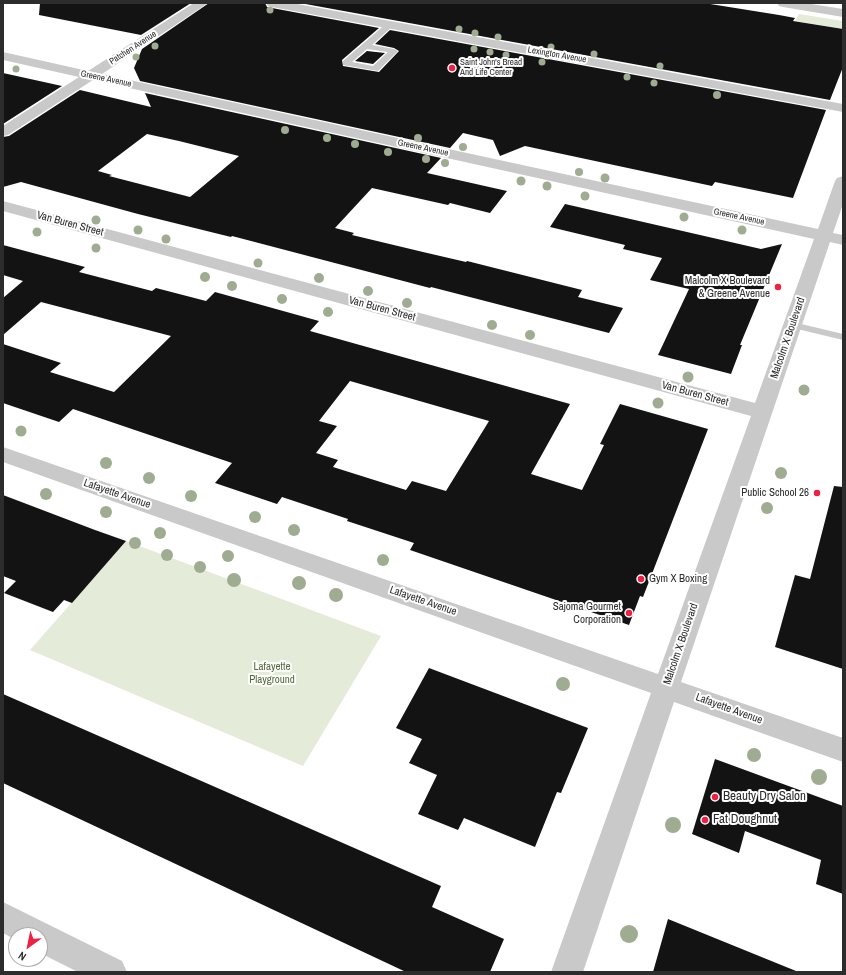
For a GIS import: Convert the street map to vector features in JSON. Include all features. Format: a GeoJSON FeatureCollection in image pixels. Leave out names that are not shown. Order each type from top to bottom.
{"type":"FeatureCollection","features":[{"type":"Feature","properties":{"kind":"street","name":"Patchen Avenue"},"geometry":{"type":"LineString","coordinates":[[3,132],[202,3]]}},
{"type":"Feature","properties":{"kind":"street","name":"Lexington Avenue"},"geometry":{"type":"LineString","coordinates":[[272,3],[843,108]]}},
{"type":"Feature","properties":{"kind":"street"},"geometry":{"type":"LineString","coordinates":[[783,3],[843,13]]}},
{"type":"Feature","properties":{"kind":"street","name":"Greene Avenue"},"geometry":{"type":"LineString","coordinates":[[3,56],[833,238]]}},
{"type":"Feature","properties":{"kind":"street","name":"Malcolm X Boulevard"},"geometry":{"type":"LineString","coordinates":[[567,972],[793,325],[833,238],[843,181]]}},
{"type":"Feature","properties":{"kind":"street","name":"Van Buren Street"},"geometry":{"type":"LineString","coordinates":[[3,206],[762,412]]}},
{"type":"Feature","properties":{"kind":"street","name":"Lafayette Avenue"},"geometry":{"type":"LineString","coordinates":[[3,454],[843,750]]}},
{"type":"Feature","properties":{"kind":"street"},"geometry":{"type":"LineString","coordinates":[[3,917],[23,927]]}},
{"type":"Feature","properties":{"kind":"street"},"geometry":{"type":"LineString","coordinates":[[48,940],[111,972]]}},
{"type":"Feature","properties":{"kind":"lane"},"geometry":{"type":"LineString","coordinates":[[366,46],[394,51],[375,69],[346,63],[390,25]]}},
{"type":"Feature","properties":{"kind":"lane"},"geometry":{"type":"LineString","coordinates":[[793,325],[843,337]]}},
{"type":"Feature","properties":{"kind":"green space"},"geometry":{"type":"Polygon","coordinates":[[[799,14],[843,21],[843,29],[795,21],[799,14]]]}},
{"type":"Feature","properties":{"kind":"green space","name":"Lafayette Playground"},"geometry":{"type":"Polygon","coordinates":[[[126,541],[381,636],[303,766],[30,650],[126,541]]]}},
{"type":"Feature","properties":{"kind":"building"},"geometry":{"type":"Polygon","coordinates":[[[40,3],[191,3],[141,35],[39,15],[40,3]]]}},
{"type":"Feature","properties":{"kind":"building"},"geometry":{"type":"Polygon","coordinates":[[[209,3],[265,3],[267,7],[379,28],[342,60],[343,66],[379,72],[399,51],[394,48],[375,44],[390,30],[826,110],[793,198],[715,182],[712,186],[525,146],[500,156],[493,140],[463,133],[450,148],[140,81],[134,68],[142,49],[209,3]]]}},
{"type":"Feature","properties":{"kind":"building"},"geometry":{"type":"Polygon","coordinates":[[[300,3],[704,3],[779,15],[795,18],[793,21],[843,29],[843,67],[830,100],[300,3]]]}},
{"type":"Feature","properties":{"kind":"building"},"geometry":{"type":"Polygon","coordinates":[[[367,51],[385,53],[373,64],[355,61],[367,51]]]}},
{"type":"Feature","properties":{"kind":"building"},"geometry":{"type":"Polygon","coordinates":[[[3,73],[62,86],[3,124],[3,73]]]}},
{"type":"Feature","properties":{"kind":"building"},"geometry":{"type":"Polygon","coordinates":[[[80,90],[151,107],[145,93],[441,158],[427,173],[507,191],[490,213],[450,203],[448,205],[372,188],[335,228],[354,233],[352,235],[467,261],[582,290],[578,297],[623,308],[609,333],[232,236],[231,237],[138,214],[21,182],[3,187],[3,137],[9,136],[80,90]],[[147,134],[98,171],[112,175],[109,176],[190,197],[239,156],[147,134]]]}},
{"type":"Feature","properties":{"kind":"building"},"geometry":{"type":"Polygon","coordinates":[[[565,204],[761,249],[782,244],[740,345],[742,345],[731,374],[658,355],[689,289],[650,280],[662,258],[623,249],[625,245],[550,227],[565,204]]]}},
{"type":"Feature","properties":{"kind":"building"},"geometry":{"type":"Polygon","coordinates":[[[3,245],[85,267],[79,272],[152,291],[156,288],[206,301],[215,292],[319,321],[310,331],[570,404],[531,474],[582,490],[604,445],[600,444],[620,404],[708,429],[643,597],[640,596],[629,625],[410,550],[414,543],[347,521],[348,519],[282,497],[277,504],[215,483],[232,463],[73,409],[59,422],[3,403],[3,344],[61,363],[50,372],[114,392],[171,336],[41,302],[3,335],[3,298],[23,281],[3,275],[3,245]],[[350,381],[319,421],[337,426],[316,453],[338,460],[333,467],[406,490],[412,481],[446,491],[489,421],[350,381]]]}},
{"type":"Feature","properties":{"kind":"building"},"geometry":{"type":"Polygon","coordinates":[[[834,486],[843,487],[843,669],[775,647],[795,575],[810,579],[834,486]]]}},
{"type":"Feature","properties":{"kind":"building"},"geometry":{"type":"Polygon","coordinates":[[[3,495],[126,541],[72,603],[64,600],[53,612],[4,593],[16,581],[3,576],[3,495]]]}},
{"type":"Feature","properties":{"kind":"building"},"geometry":{"type":"Polygon","coordinates":[[[429,668],[588,728],[561,793],[557,792],[535,847],[464,818],[458,830],[418,814],[437,775],[409,763],[422,739],[396,728],[429,668]]]}},
{"type":"Feature","properties":{"kind":"building"},"geometry":{"type":"Polygon","coordinates":[[[3,694],[441,886],[432,907],[504,939],[490,972],[406,972],[3,783],[3,694]]]}},
{"type":"Feature","properties":{"kind":"building"},"geometry":{"type":"Polygon","coordinates":[[[715,759],[843,806],[843,894],[816,884],[821,860],[745,831],[739,853],[692,834],[715,759]]]}},
{"type":"Feature","properties":{"kind":"building"},"geometry":{"type":"Polygon","coordinates":[[[668,919],[796,971],[653,972],[668,919]]]}},
{"type":"Feature","properties":{"kind":"place","name":"Saint John's Bread And Life Center"},"geometry":{"type":"Point","coordinates":[452,68]}},
{"type":"Feature","properties":{"kind":"place","name":"Malcolm X Boulevard & Greene Avenue"},"geometry":{"type":"Point","coordinates":[778,287]}},
{"type":"Feature","properties":{"kind":"place","name":"Public School 26"},"geometry":{"type":"Point","coordinates":[817,493]}},
{"type":"Feature","properties":{"kind":"place","name":"Gym X Boxing"},"geometry":{"type":"Point","coordinates":[641,579]}},
{"type":"Feature","properties":{"kind":"place","name":"Sajoma Gourmet Corporation"},"geometry":{"type":"Point","coordinates":[629,613]}},
{"type":"Feature","properties":{"kind":"place","name":"Beauty Dry Salon"},"geometry":{"type":"Point","coordinates":[715,797]}},
{"type":"Feature","properties":{"kind":"place","name":"Fat Doughnut"},"geometry":{"type":"Point","coordinates":[705,820]}}]}
